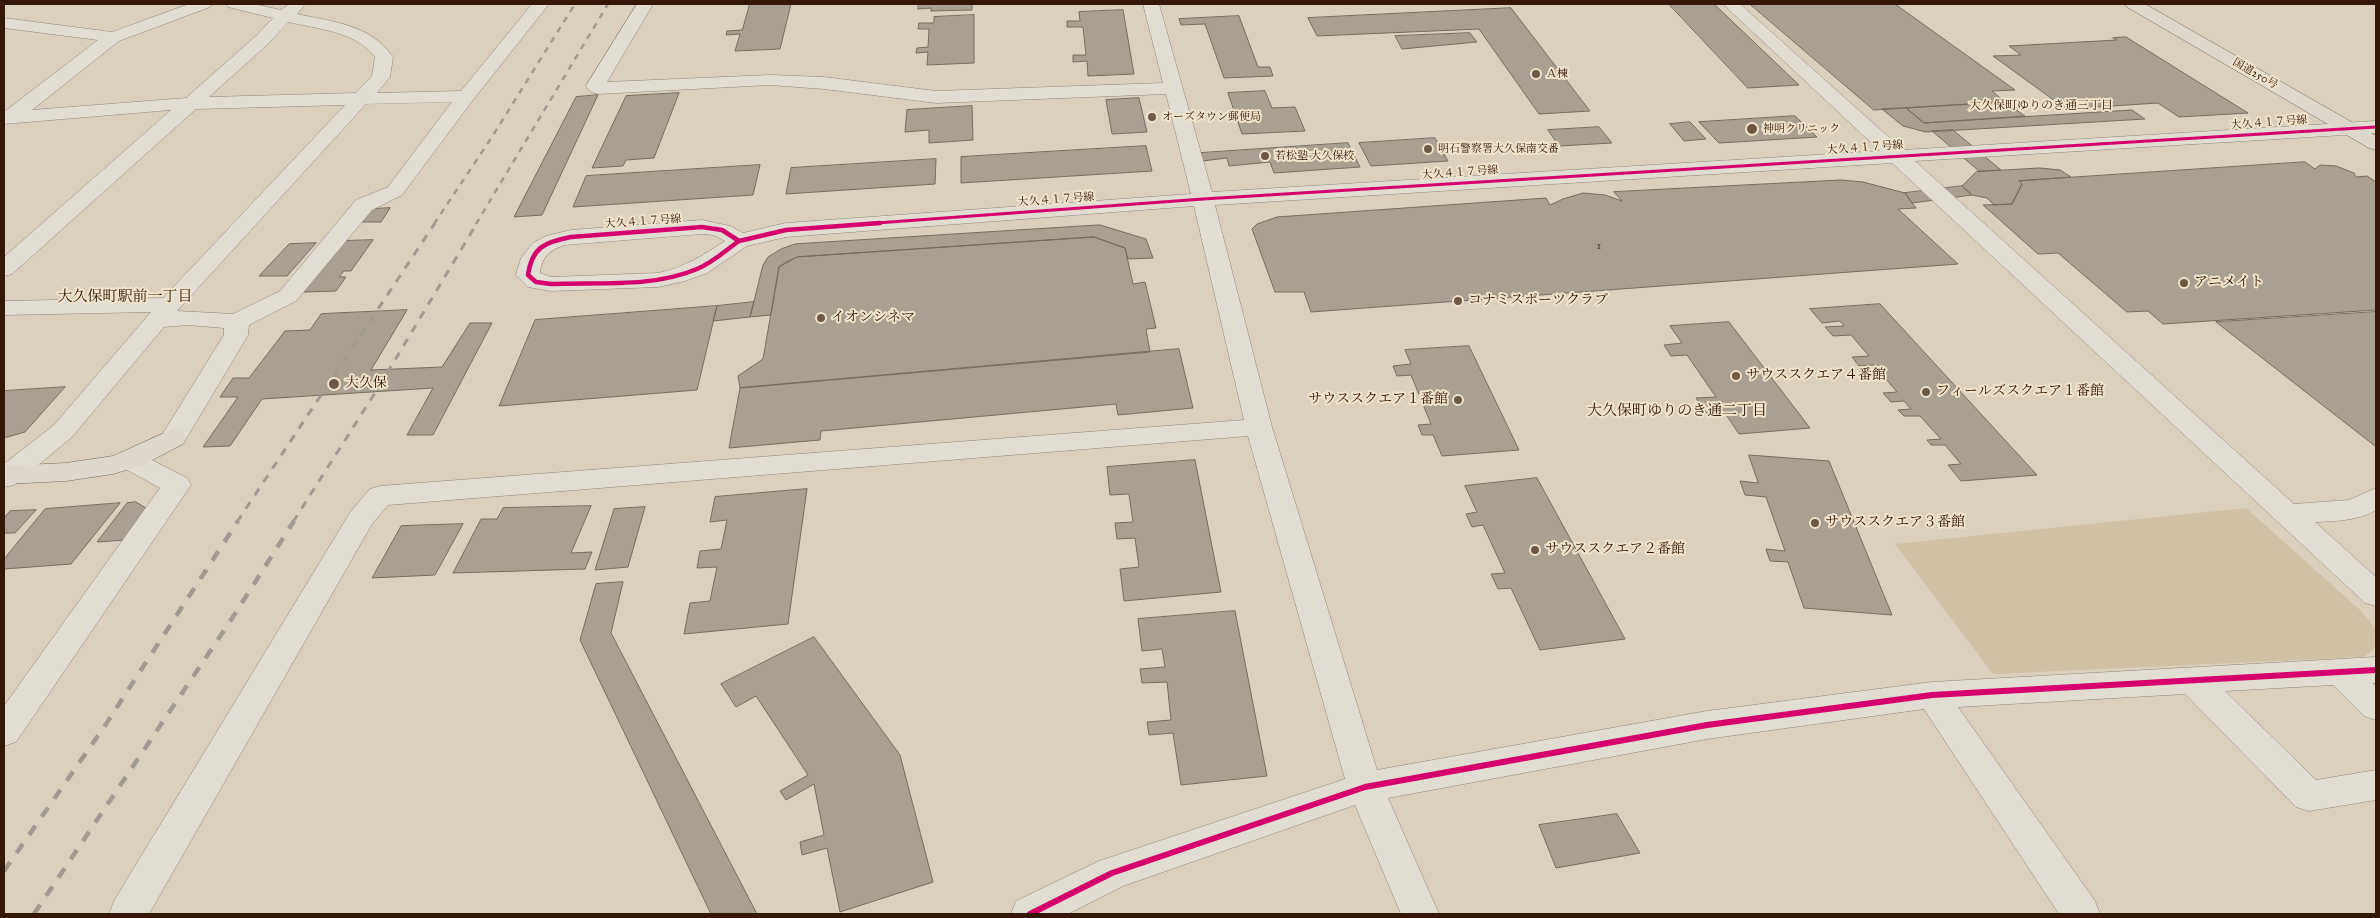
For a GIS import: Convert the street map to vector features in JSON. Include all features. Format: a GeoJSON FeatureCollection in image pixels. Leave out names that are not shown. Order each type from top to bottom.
{"type":"FeatureCollection","features":[{"type":"Feature","properties":{"kind":"main road","name":"国道250号"},"geometry":{"type":"LineString","coordinates":[[2133,4],[2376,144]]}},
{"type":"Feature","properties":{"kind":"main road","name":"国道250号"},"geometry":{"type":"LineString","coordinates":[[2160,4],[2376,127]]}},
{"type":"Feature","properties":{"kind":"main road"},"geometry":{"type":"LineString","coordinates":[[5,476],[56,474],[102,469],[130,460],[173,438]]}},
{"type":"Feature","properties":{"kind":"street"},"geometry":{"type":"LineString","coordinates":[[6,119],[113,37],[204,4]]}},
{"type":"Feature","properties":{"kind":"street"},"geometry":{"type":"LineString","coordinates":[[5,476],[64,431],[164,312],[363,98],[381,76],[384,57],[374,44],[353,32],[234,4]]}},
{"type":"Feature","properties":{"kind":"street"},"geometry":{"type":"LineString","coordinates":[[4,269],[263,39],[284,16],[299,4]]}},
{"type":"Feature","properties":{"kind":"street"},"geometry":{"type":"LineString","coordinates":[[4,308],[164,312],[188,318],[237,322],[288,296],[364,205],[395,191],[466,96],[541,4]]}},
{"type":"Feature","properties":{"kind":"street"},"geometry":{"type":"LineString","coordinates":[[645,4],[596,86],[598,88],[770,80],[824,83],[936,97],[983,97],[1172,88]]}},
{"type":"Feature","properties":{"kind":"street"},"geometry":{"type":"LineString","coordinates":[[1151,4],[1203,199],[1259,427],[1365,787],[1420,914]]}},
{"type":"Feature","properties":{"kind":"street"},"geometry":{"type":"LineString","coordinates":[[1731,4],[2376,595]]}},
{"type":"Feature","properties":{"kind":"street"},"geometry":{"type":"LineString","coordinates":[[4,23],[113,37]]}},
{"type":"Feature","properties":{"kind":"street"},"geometry":{"type":"LineString","coordinates":[[6,119],[191,103],[466,96]]}},
{"type":"Feature","properties":{"kind":"street","name":"大久４１７号線"},"geometry":{"type":"LineString","coordinates":[[739,242],[730,233],[719,228],[702,227],[571,237],[553,241],[533,253],[529,262],[528,276],[536,282],[551,284],[648,280],[677,276],[699,268],[739,242],[786,230],[1203,199],[2376,127]]}},
{"type":"Feature","properties":{"kind":"street"},"geometry":{"type":"LineString","coordinates":[[173,438],[236,335],[237,322]]}},
{"type":"Feature","properties":{"kind":"street"},"geometry":{"type":"LineString","coordinates":[[128,914],[361,518],[380,496],[1259,427]]}},
{"type":"Feature","properties":{"kind":"street"},"geometry":{"type":"LineString","coordinates":[[4,732],[176,485],[130,460]]}},
{"type":"Feature","properties":{"kind":"street"},"geometry":{"type":"LineString","coordinates":[[2287,514],[2354,510],[2376,498]]}},
{"type":"Feature","properties":{"kind":"street"},"geometry":{"type":"LineString","coordinates":[[1030,914],[1112,873],[1365,787],[1707,725],[1932,695],[2376,670]]}},
{"type":"Feature","properties":{"kind":"street"},"geometry":{"type":"LineString","coordinates":[[2340,672],[2376,707]]}},
{"type":"Feature","properties":{"kind":"street"},"geometry":{"type":"LineString","coordinates":[[2192,680],[2309,796],[2376,785]]}},
{"type":"Feature","properties":{"kind":"street"},"geometry":{"type":"LineString","coordinates":[[1932,695],[2081,914]]}},
{"type":"Feature","properties":{"kind":"shaded area"},"geometry":{"type":"Polygon","coordinates":[[[2246,508],[2360,610],[2376,629],[2376,647],[2364,657],[1993,674],[1895,544],[2246,508]]]}},
{"type":"Feature","properties":{"kind":"building"},"geometry":{"type":"Polygon","coordinates":[[[750,4],[791,4],[780,49],[735,51],[740,34],[726,35],[727,31],[742,30],[750,4]]]}},
{"type":"Feature","properties":{"kind":"building"},"geometry":{"type":"Polygon","coordinates":[[[919,4],[972,4],[972,10],[931,11],[931,8],[918,9],[919,4]]]}},
{"type":"Feature","properties":{"kind":"building"},"geometry":{"type":"Polygon","coordinates":[[[1669,4],[1714,4],[1799,85],[1748,88],[1669,4]]]}},
{"type":"Feature","properties":{"kind":"building"},"geometry":{"type":"Polygon","coordinates":[[[1750,4],[1895,4],[2015,90],[1992,91],[2005,102],[1874,110],[1750,4]]]}},
{"type":"Feature","properties":{"kind":"building","name":"Ａ棟"},"geometry":{"type":"Polygon","coordinates":[[[1511,8],[1590,111],[1539,114],[1479,29],[1317,36],[1308,18],[1511,8]]]}},
{"type":"Feature","properties":{"kind":"building"},"geometry":{"type":"Polygon","coordinates":[[[1123,10],[1134,74],[1088,76],[1087,61],[1073,62],[1073,55],[1086,55],[1083,27],[1067,27],[1067,21],[1080,21],[1079,12],[1123,10]]]}},
{"type":"Feature","properties":{"kind":"building"},"geometry":{"type":"Polygon","coordinates":[[[974,15],[974,63],[927,65],[928,52],[916,53],[917,48],[928,47],[929,29],[918,29],[919,23],[934,23],[934,17],[974,15]]]}},
{"type":"Feature","properties":{"kind":"building"},"geometry":{"type":"Polygon","coordinates":[[[1239,16],[1258,67],[1270,67],[1273,76],[1224,78],[1205,24],[1181,25],[1179,19],[1239,16]]]}},
{"type":"Feature","properties":{"kind":"building"},"geometry":{"type":"Polygon","coordinates":[[[1470,33],[1477,42],[1402,49],[1395,36],[1470,33]]]}},
{"type":"Feature","properties":{"kind":"building"},"geometry":{"type":"Polygon","coordinates":[[[2126,37],[2248,113],[2179,117],[2158,103],[2066,109],[1993,56],[2021,55],[2009,46],[2117,40],[2113,38],[2126,37]]]}},
{"type":"Feature","properties":{"kind":"building"},"geometry":{"type":"Polygon","coordinates":[[[1265,91],[1272,108],[1295,107],[1305,131],[1242,134],[1228,93],[1265,91]]]}},
{"type":"Feature","properties":{"kind":"building"},"geometry":{"type":"Polygon","coordinates":[[[679,93],[654,158],[626,160],[623,166],[592,168],[626,96],[679,93]]]}},
{"type":"Feature","properties":{"kind":"building"},"geometry":{"type":"Polygon","coordinates":[[[598,95],[542,215],[514,217],[576,97],[598,95]]]}},
{"type":"Feature","properties":{"kind":"building"},"geometry":{"type":"Polygon","coordinates":[[[1139,98],[1147,132],[1112,134],[1106,100],[1139,98]]]}},
{"type":"Feature","properties":{"kind":"building"},"geometry":{"type":"Polygon","coordinates":[[[2005,102],[2025,116],[1924,123],[1906,108],[2005,102]]]}},
{"type":"Feature","properties":{"kind":"building"},"geometry":{"type":"Polygon","coordinates":[[[972,106],[973,140],[929,143],[929,130],[905,132],[907,110],[972,106]]]}},
{"type":"Feature","properties":{"kind":"building"},"geometry":{"type":"Polygon","coordinates":[[[1906,108],[1924,123],[2132,110],[2145,119],[1926,132],[1903,126],[1882,109],[1906,108]]]}},
{"type":"Feature","properties":{"kind":"building"},"geometry":{"type":"Polygon","coordinates":[[[1795,116],[1817,137],[1719,143],[1699,122],[1795,116]]]}},
{"type":"Feature","properties":{"kind":"building"},"geometry":{"type":"Polygon","coordinates":[[[1690,122],[1706,139],[1684,141],[1670,124],[1690,122]]]}},
{"type":"Feature","properties":{"kind":"building"},"geometry":{"type":"Polygon","coordinates":[[[1599,127],[1612,143],[1559,146],[1548,130],[1599,127]]]}},
{"type":"Feature","properties":{"kind":"building"},"geometry":{"type":"Polygon","coordinates":[[[1953,130],[2001,170],[1979,171],[1932,131],[1953,130]]]}},
{"type":"Feature","properties":{"kind":"building"},"geometry":{"type":"Polygon","coordinates":[[[1435,138],[1448,161],[1371,166],[1359,143],[1435,138]]]}},
{"type":"Feature","properties":{"kind":"building"},"geometry":{"type":"Polygon","coordinates":[[[1348,143],[1360,167],[1274,173],[1270,162],[1229,166],[1227,158],[1202,161],[1201,153],[1348,143]]]}},
{"type":"Feature","properties":{"kind":"building"},"geometry":{"type":"Polygon","coordinates":[[[1146,146],[1152,171],[961,183],[961,157],[1146,146]]]}},
{"type":"Feature","properties":{"kind":"building"},"geometry":{"type":"Polygon","coordinates":[[[936,159],[935,184],[786,194],[791,168],[936,159]]]}},
{"type":"Feature","properties":{"kind":"building"},"geometry":{"type":"Polygon","coordinates":[[[2305,162],[2315,169],[2320,165],[2336,166],[2354,173],[2356,177],[2367,176],[2376,182],[2376,310],[2163,324],[2148,311],[2127,312],[2058,253],[2038,254],[1983,205],[2012,204],[2022,184],[2019,181],[2305,162]]]}},
{"type":"Feature","properties":{"kind":"building"},"geometry":{"type":"Polygon","coordinates":[[[760,165],[753,195],[573,207],[586,176],[760,165]]]}},
{"type":"Feature","properties":{"kind":"building"},"geometry":{"type":"Polygon","coordinates":[[[2040,168],[2060,170],[2071,177],[2019,181],[2022,184],[2012,204],[1994,205],[1987,198],[1972,195],[1962,186],[1976,172],[2040,168]]]}},
{"type":"Feature","properties":{"kind":"building"},"geometry":{"type":"Polygon","coordinates":[[[1842,180],[1863,182],[1905,193],[1916,208],[1898,209],[1958,264],[1311,312],[1304,292],[1275,292],[1252,229],[1257,224],[1277,217],[1546,198],[1550,205],[1583,193],[1605,195],[1622,201],[1614,192],[1842,180]]]}},
{"type":"Feature","properties":{"kind":"building"},"geometry":{"type":"Polygon","coordinates":[[[1962,186],[1972,195],[1912,203],[1905,193],[1962,186]]]}},
{"type":"Feature","properties":{"kind":"building"},"geometry":{"type":"Polygon","coordinates":[[[390,208],[381,222],[360,222],[371,209],[390,208]]]}},
{"type":"Feature","properties":{"kind":"building"},"geometry":{"type":"Polygon","coordinates":[[[1100,225],[1146,239],[1153,258],[1128,259],[1125,248],[1094,237],[797,257],[779,267],[771,315],[750,317],[763,265],[768,257],[781,249],[795,244],[1100,225]]]}},
{"type":"Feature","properties":{"kind":"building"},"geometry":{"type":"Polygon","coordinates":[[[1094,237],[1125,248],[1133,284],[1145,282],[1156,328],[1146,329],[1150,352],[740,388],[738,376],[763,359],[779,267],[797,257],[1094,237]]]}},
{"type":"Feature","properties":{"kind":"building"},"geometry":{"type":"Polygon","coordinates":[[[373,240],[351,271],[344,271],[339,277],[346,277],[336,291],[304,292],[341,241],[373,240]]]}},
{"type":"Feature","properties":{"kind":"building"},"geometry":{"type":"Polygon","coordinates":[[[316,243],[287,276],[259,276],[289,244],[316,243]]]}},
{"type":"Feature","properties":{"kind":"building"},"geometry":{"type":"Polygon","coordinates":[[[754,302],[750,317],[713,321],[717,306],[754,302]]]}},
{"type":"Feature","properties":{"kind":"building","name":"フィールズスクエア１番館"},"geometry":{"type":"Polygon","coordinates":[[[1880,304],[2037,475],[1961,481],[1948,465],[1961,464],[1945,445],[1931,445],[1927,440],[1941,439],[1920,416],[1904,416],[1898,410],[1911,409],[1904,401],[1891,402],[1883,393],[1897,392],[1874,365],[1859,366],[1852,357],[1869,356],[1851,335],[1833,336],[1825,327],[1844,326],[1840,321],[1822,323],[1810,309],[1880,304]]]}},
{"type":"Feature","properties":{"kind":"building"},"geometry":{"type":"Polygon","coordinates":[[[717,306],[697,390],[499,406],[535,320],[717,306]]]}},
{"type":"Feature","properties":{"kind":"building"},"geometry":{"type":"Polygon","coordinates":[[[407,310],[371,370],[442,367],[470,323],[492,323],[433,435],[407,435],[433,388],[262,399],[230,446],[203,447],[238,397],[220,397],[233,378],[249,378],[285,331],[310,330],[321,314],[407,310]]]}},
{"type":"Feature","properties":{"kind":"building"},"geometry":{"type":"Polygon","coordinates":[[[2376,312],[2376,446],[2216,322],[2376,312]]]}},
{"type":"Feature","properties":{"kind":"building","name":"サウススクエア４番館"},"geometry":{"type":"Polygon","coordinates":[[[1729,322],[1810,428],[1739,434],[1725,413],[1707,414],[1696,398],[1716,397],[1687,355],[1671,356],[1664,345],[1682,343],[1670,326],[1729,322]]]}},
{"type":"Feature","properties":{"kind":"building","name":"サウススクエア１番館"},"geometry":{"type":"Polygon","coordinates":[[[1469,346],[1519,450],[1442,456],[1433,435],[1422,435],[1418,425],[1431,424],[1411,375],[1397,376],[1393,366],[1411,364],[1405,350],[1469,346]]]}},
{"type":"Feature","properties":{"kind":"building"},"geometry":{"type":"Polygon","coordinates":[[[1179,349],[1193,408],[1118,415],[1116,404],[821,431],[820,440],[729,448],[740,388],[1179,349]]]}},
{"type":"Feature","properties":{"kind":"building"},"geometry":{"type":"Polygon","coordinates":[[[65,387],[25,432],[4,438],[4,391],[65,387]]]}},
{"type":"Feature","properties":{"kind":"building","name":"サウススクエア３番館"},"geometry":{"type":"Polygon","coordinates":[[[1749,455],[1829,461],[1892,615],[1804,608],[1788,562],[1770,561],[1766,549],[1785,551],[1766,497],[1745,495],[1740,481],[1758,483],[1749,455]]]}},
{"type":"Feature","properties":{"kind":"building"},"geometry":{"type":"Polygon","coordinates":[[[1195,460],[1221,592],[1124,601],[1120,569],[1139,567],[1135,538],[1117,539],[1115,523],[1133,522],[1129,494],[1110,495],[1107,467],[1195,460]]]}},
{"type":"Feature","properties":{"kind":"building","name":"サウススクエア２番館"},"geometry":{"type":"Polygon","coordinates":[[[1537,478],[1625,639],[1540,650],[1511,588],[1498,589],[1491,574],[1505,573],[1483,525],[1472,527],[1466,514],[1477,512],[1465,486],[1537,478]]]}},
{"type":"Feature","properties":{"kind":"building"},"geometry":{"type":"Polygon","coordinates":[[[807,489],[788,624],[684,634],[690,603],[710,601],[717,567],[697,568],[700,551],[721,549],[727,520],[710,522],[715,497],[807,489]]]}},
{"type":"Feature","properties":{"kind":"building"},"geometry":{"type":"Polygon","coordinates":[[[136,502],[149,510],[126,540],[97,542],[127,503],[136,502]]]}},
{"type":"Feature","properties":{"kind":"building"},"geometry":{"type":"Polygon","coordinates":[[[120,503],[71,564],[4,569],[4,559],[45,509],[120,503]]]}},
{"type":"Feature","properties":{"kind":"building"},"geometry":{"type":"Polygon","coordinates":[[[591,506],[571,553],[592,552],[585,569],[453,573],[481,519],[497,519],[503,508],[591,506]]]}},
{"type":"Feature","properties":{"kind":"building"},"geometry":{"type":"Polygon","coordinates":[[[645,507],[628,567],[595,570],[614,509],[645,507]]]}},
{"type":"Feature","properties":{"kind":"building"},"geometry":{"type":"Polygon","coordinates":[[[36,510],[15,533],[4,533],[4,518],[10,511],[36,510]]]}},
{"type":"Feature","properties":{"kind":"building"},"geometry":{"type":"Polygon","coordinates":[[[463,524],[435,575],[372,578],[401,526],[463,524]]]}},
{"type":"Feature","properties":{"kind":"building"},"geometry":{"type":"Polygon","coordinates":[[[623,582],[611,633],[757,914],[711,914],[580,640],[596,584],[623,582]]]}},
{"type":"Feature","properties":{"kind":"building"},"geometry":{"type":"Polygon","coordinates":[[[1235,611],[1267,776],[1181,785],[1173,733],[1149,735],[1147,722],[1171,720],[1167,682],[1142,683],[1140,669],[1165,667],[1162,649],[1142,651],[1138,619],[1235,611]]]}},
{"type":"Feature","properties":{"kind":"building"},"geometry":{"type":"Polygon","coordinates":[[[814,637],[900,755],[933,882],[840,912],[827,848],[802,855],[800,842],[824,835],[814,784],[786,800],[780,791],[808,775],[756,696],[736,707],[721,684],[814,637]]]}},
{"type":"Feature","properties":{"kind":"building"},"geometry":{"type":"Polygon","coordinates":[[[1617,814],[1640,853],[1556,868],[1539,825],[1617,814]]]}},
{"type":"Feature","properties":{"kind":"railway"},"geometry":{"type":"LineString","coordinates":[[434,224],[490,140],[575,4]]}},
{"type":"Feature","properties":{"kind":"railway"},"geometry":{"type":"LineString","coordinates":[[476,224],[608,4]]}},
{"type":"Feature","properties":{"kind":"railway"},"geometry":{"type":"LineString","coordinates":[[237,522],[435,223]]}},
{"type":"Feature","properties":{"kind":"railway"},"geometry":{"type":"LineString","coordinates":[[293,522],[380,385],[477,223]]}},
{"type":"Feature","properties":{"kind":"railway"},"geometry":{"type":"LineString","coordinates":[[4,871],[102,730],[238,521]]}},
{"type":"Feature","properties":{"kind":"railway"},"geometry":{"type":"LineString","coordinates":[[34,914],[231,620],[294,521]]}},
{"type":"Feature","properties":{"kind":"cycle path"},"geometry":{"type":"LineString","coordinates":[[739,241],[722,230],[702,227],[571,237],[540,247],[532,258],[528,275],[536,282],[551,284],[658,280],[699,268],[739,241],[786,230],[1203,199],[2376,127]]}},
{"type":"Feature","properties":{"kind":"cycle path"},"geometry":{"type":"LineString","coordinates":[[1030,914],[1112,873],[1365,787],[1707,725],[1932,695],[2376,670]]}},
{"type":"Feature","properties":{"kind":"place","name":"Ａ棟"},"geometry":{"type":"Point","coordinates":[1536,74]}},
{"type":"Feature","properties":{"kind":"place","name":"オーズタウン郵便局"},"geometry":{"type":"Point","coordinates":[1152,117]}},
{"type":"Feature","properties":{"kind":"place","name":"神明クリニック"},"geometry":{"type":"Point","coordinates":[1752,129]}},
{"type":"Feature","properties":{"kind":"place","name":"明石警察署大久保南交番"},"geometry":{"type":"Point","coordinates":[1428,149]}},
{"type":"Feature","properties":{"kind":"place","name":"若松塾 大久保校"},"geometry":{"type":"Point","coordinates":[1265,156]}},
{"type":"Feature","properties":{"kind":"place","name":"アニメイト"},"geometry":{"type":"Point","coordinates":[2184,283]}},
{"type":"Feature","properties":{"kind":"place","name":"コナミスポーツクラブ"},"geometry":{"type":"Point","coordinates":[1458,301]}},
{"type":"Feature","properties":{"kind":"place","name":"イオンシネマ"},"geometry":{"type":"Point","coordinates":[821,318]}},
{"type":"Feature","properties":{"kind":"place","name":"サウススクエア４番館"},"geometry":{"type":"Point","coordinates":[1736,376]}},
{"type":"Feature","properties":{"kind":"place","name":"大久保"},"geometry":{"type":"Point","coordinates":[334,384]}},
{"type":"Feature","properties":{"kind":"place","name":"フィールズスクエア１番館"},"geometry":{"type":"Point","coordinates":[1926,392]}},
{"type":"Feature","properties":{"kind":"place","name":"サウススクエア１番館"},"geometry":{"type":"Point","coordinates":[1458,400]}},
{"type":"Feature","properties":{"kind":"place","name":"サウススクエア３番館"},"geometry":{"type":"Point","coordinates":[1815,523]}},
{"type":"Feature","properties":{"kind":"place","name":"サウススクエア２番館"},"geometry":{"type":"Point","coordinates":[1535,550]}},
{"type":"Feature","properties":{"kind":"district","name":"大久保町ゆりのき通三丁目"},"geometry":{"type":"Point","coordinates":[2041,106]}},
{"type":"Feature","properties":{"kind":"district","name":"大久保町駅前一丁目"},"geometry":{"type":"Point","coordinates":[125,297]}},
{"type":"Feature","properties":{"kind":"district","name":"大久保町ゆりのき通二丁目"},"geometry":{"type":"Point","coordinates":[1677,411]}}]}
